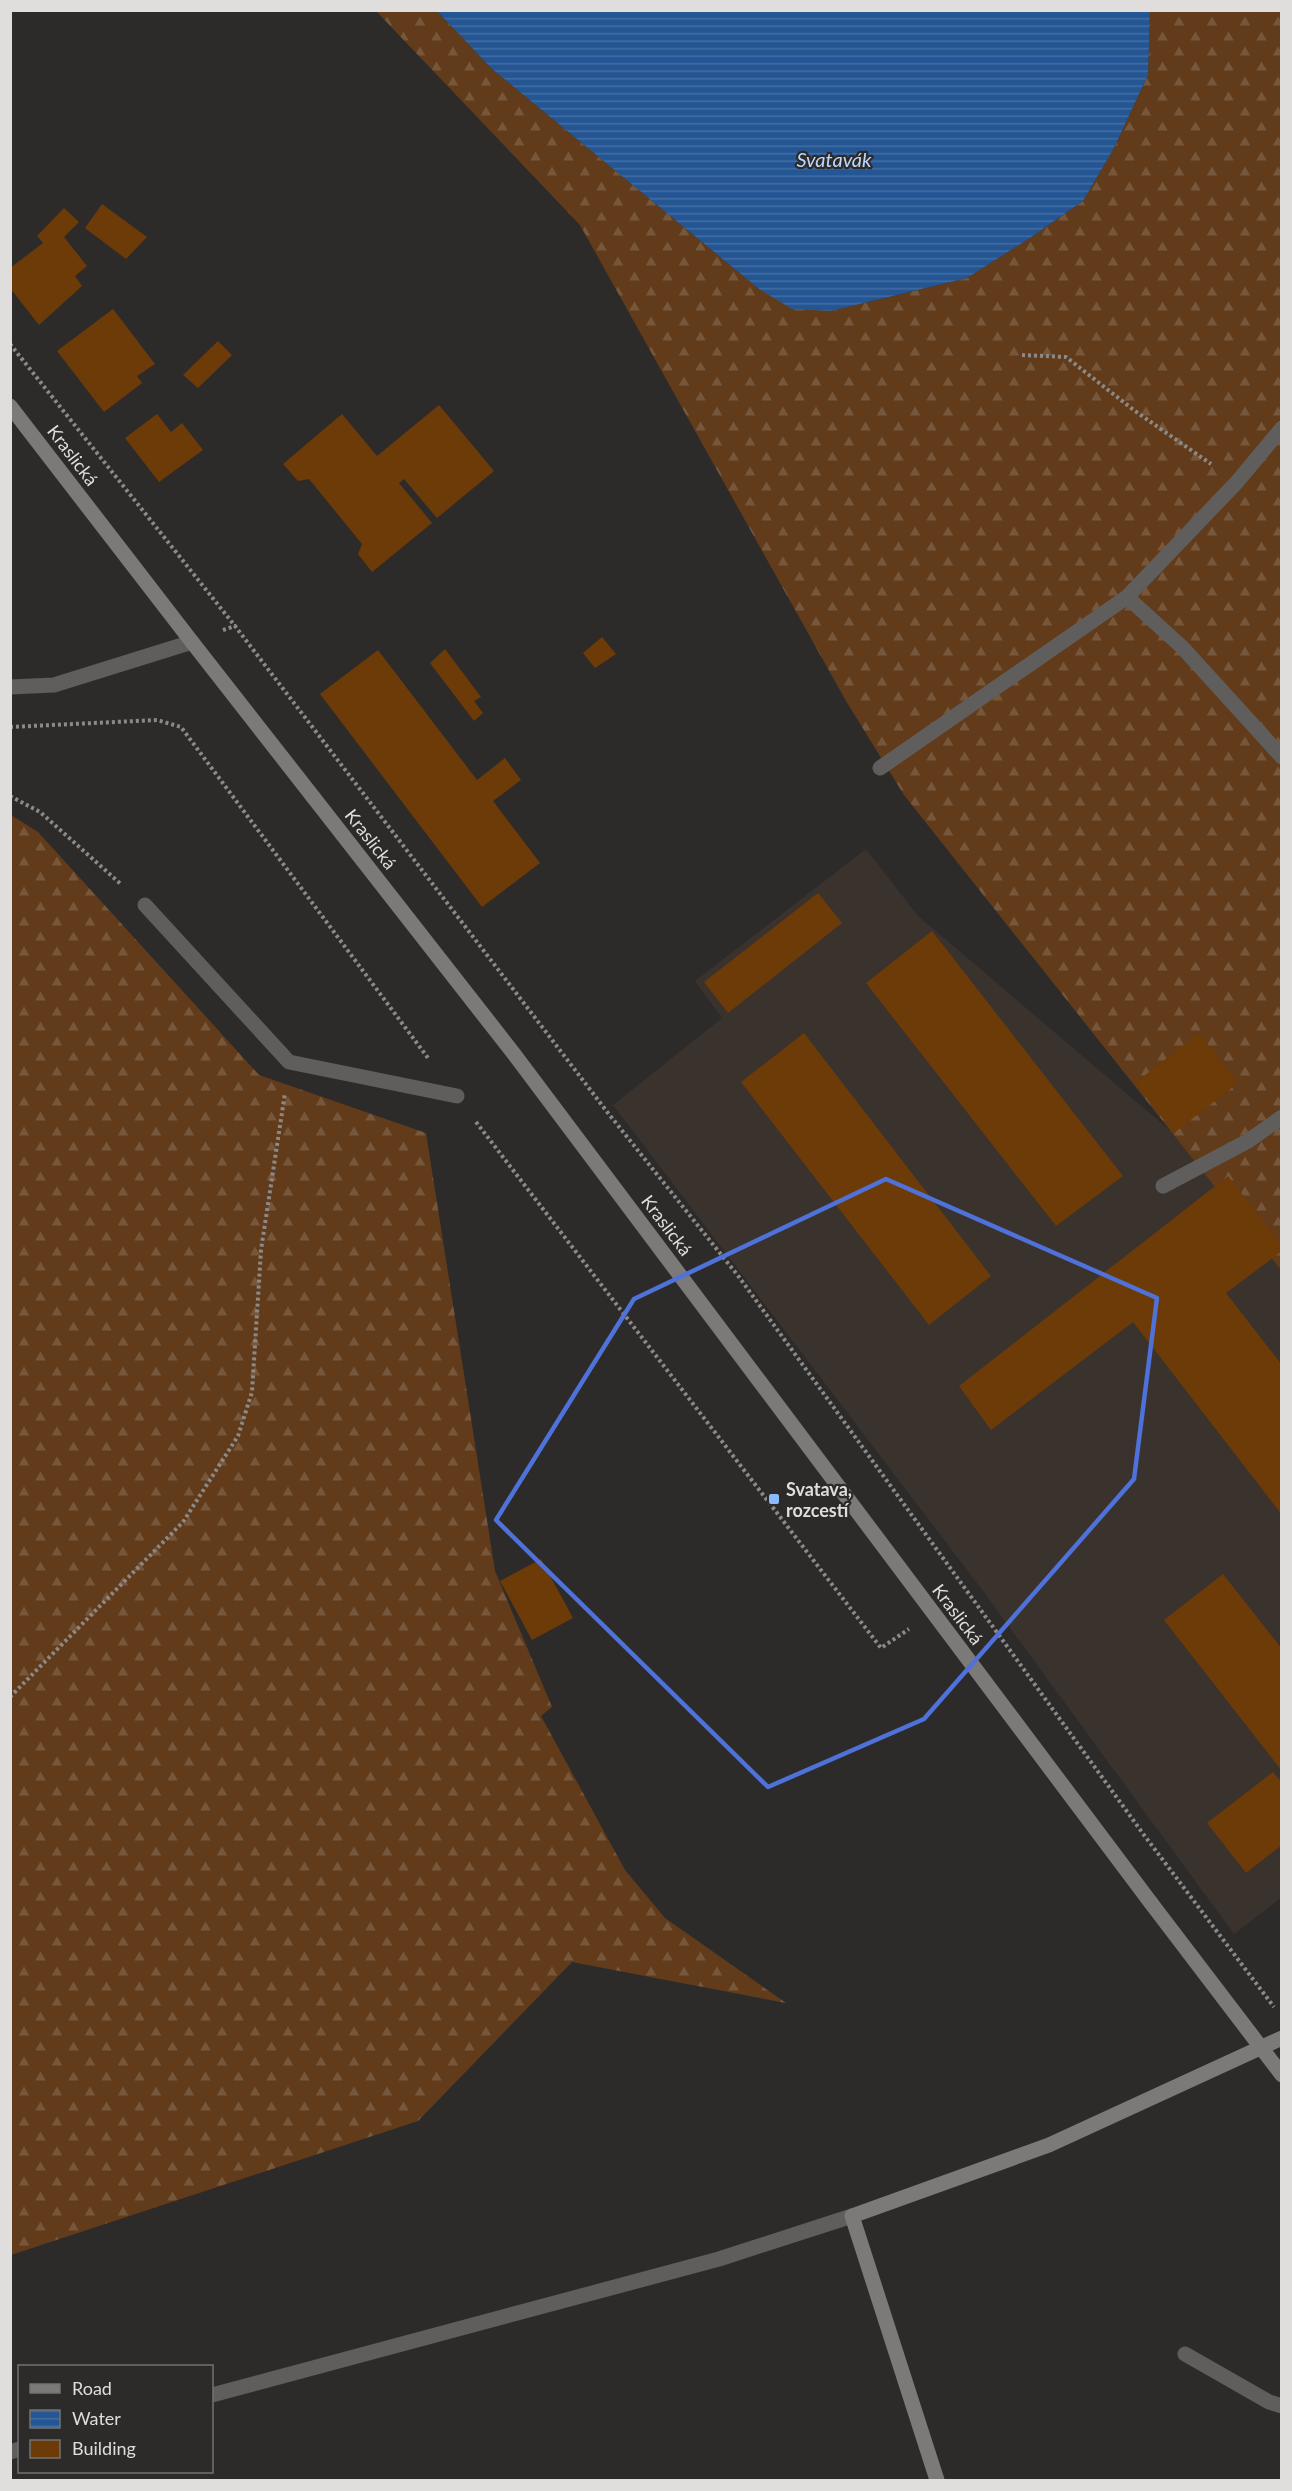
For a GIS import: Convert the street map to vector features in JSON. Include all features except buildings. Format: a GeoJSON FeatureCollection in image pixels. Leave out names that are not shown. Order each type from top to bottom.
{"type":"FeatureCollection","features":[{"type":"Feature","properties":{"kind":"main road","name":"Kraslická"},"geometry":{"type":"LineString","coordinates":[[10,406],[514,1054],[1281,2075]]}},
{"type":"Feature","properties":{"kind":"main road"},"geometry":{"type":"LineString","coordinates":[[937,2481],[852,2216],[1049,2145],[1281,2038]]}},
{"type":"Feature","properties":{"kind":"street"},"geometry":{"type":"LineString","coordinates":[[880,768],[1127,597],[1237,482],[1281,428]]}},
{"type":"Feature","properties":{"kind":"street"},"geometry":{"type":"LineString","coordinates":[[1127,597],[1182,647],[1281,757]]}},
{"type":"Feature","properties":{"kind":"street"},"geometry":{"type":"LineString","coordinates":[[10,687],[54,685],[192,642]]}},
{"type":"Feature","properties":{"kind":"street"},"geometry":{"type":"LineString","coordinates":[[145,905],[290,1062],[457,1096]]}},
{"type":"Feature","properties":{"kind":"street"},"geometry":{"type":"LineString","coordinates":[[1163,1186],[1248,1141],[1281,1117]]}},
{"type":"Feature","properties":{"kind":"street"},"geometry":{"type":"LineString","coordinates":[[213,2395],[719,2259],[852,2216]]}},
{"type":"Feature","properties":{"kind":"street"},"geometry":{"type":"LineString","coordinates":[[1185,2354],[1269,2402],[1281,2406]]}},
{"type":"Feature","properties":{"kind":"path"},"geometry":{"type":"LineString","coordinates":[[10,344],[235,626],[601,1104],[739,1276],[1187,1892],[1275,2009]]}},
{"type":"Feature","properties":{"kind":"path"},"geometry":{"type":"LineString","coordinates":[[1022,355],[1066,357],[1135,411],[1237,482]]}},
{"type":"Feature","properties":{"kind":"path"},"geometry":{"type":"LineString","coordinates":[[192,642],[235,626]]}},
{"type":"Feature","properties":{"kind":"path"},"geometry":{"type":"LineString","coordinates":[[10,727],[157,720],[181,727],[457,1096],[881,1648]]}},
{"type":"Feature","properties":{"kind":"path"},"geometry":{"type":"LineString","coordinates":[[10,796],[40,812],[145,905]]}},
{"type":"Feature","properties":{"kind":"path"},"geometry":{"type":"LineString","coordinates":[[10,1697],[183,1522],[238,1436],[252,1392],[261,1250],[290,1062]]}},
{"type":"Feature","properties":{"kind":"highlighted area"},"geometry":{"type":"Polygon","coordinates":[[[886,1179],[1157,1298],[1134,1479],[924,1719],[768,1787],[496,1520],[634,1299],[886,1179]]]}},
{"type":"Feature","properties":{"kind":"shaded area"},"geometry":{"type":"Polygon","coordinates":[[[866,849],[918,916],[1173,1133],[1281,1270],[1281,1898],[1234,1934],[980,1587],[613,1105],[722,1018],[695,981],[866,849]]]}},
{"type":"Feature","properties":{"kind":"green space"},"geometry":{"type":"Polygon","coordinates":[[[376,11],[437,11],[492,69],[759,289],[831,311],[967,278],[1083,201],[1113,150],[1148,75],[1150,11],[1281,11],[1281,1270],[904,795],[846,701],[580,225],[376,11]]]}},
{"type":"Feature","properties":{"kind":"green space"},"geometry":{"type":"Polygon","coordinates":[[[11,815],[38,832],[259,1075],[426,1133],[495,1571],[552,1707],[541,1716],[625,1870],[665,1918],[786,2003],[572,1962],[418,2121],[11,2255],[11,815]]]}},
{"type":"Feature","properties":{"kind":"water","name":"Svatavák"},"geometry":{"type":"Polygon","coordinates":[[[437,11],[1150,11],[1148,75],[1113,150],[1083,201],[1030,238],[967,278],[831,311],[792,309],[759,289],[492,69],[437,11]]]}},
{"type":"Feature","properties":{"kind":"place","name":"Svatava, rozcestí"},"geometry":{"type":"Point","coordinates":[774,1499]}}]}
